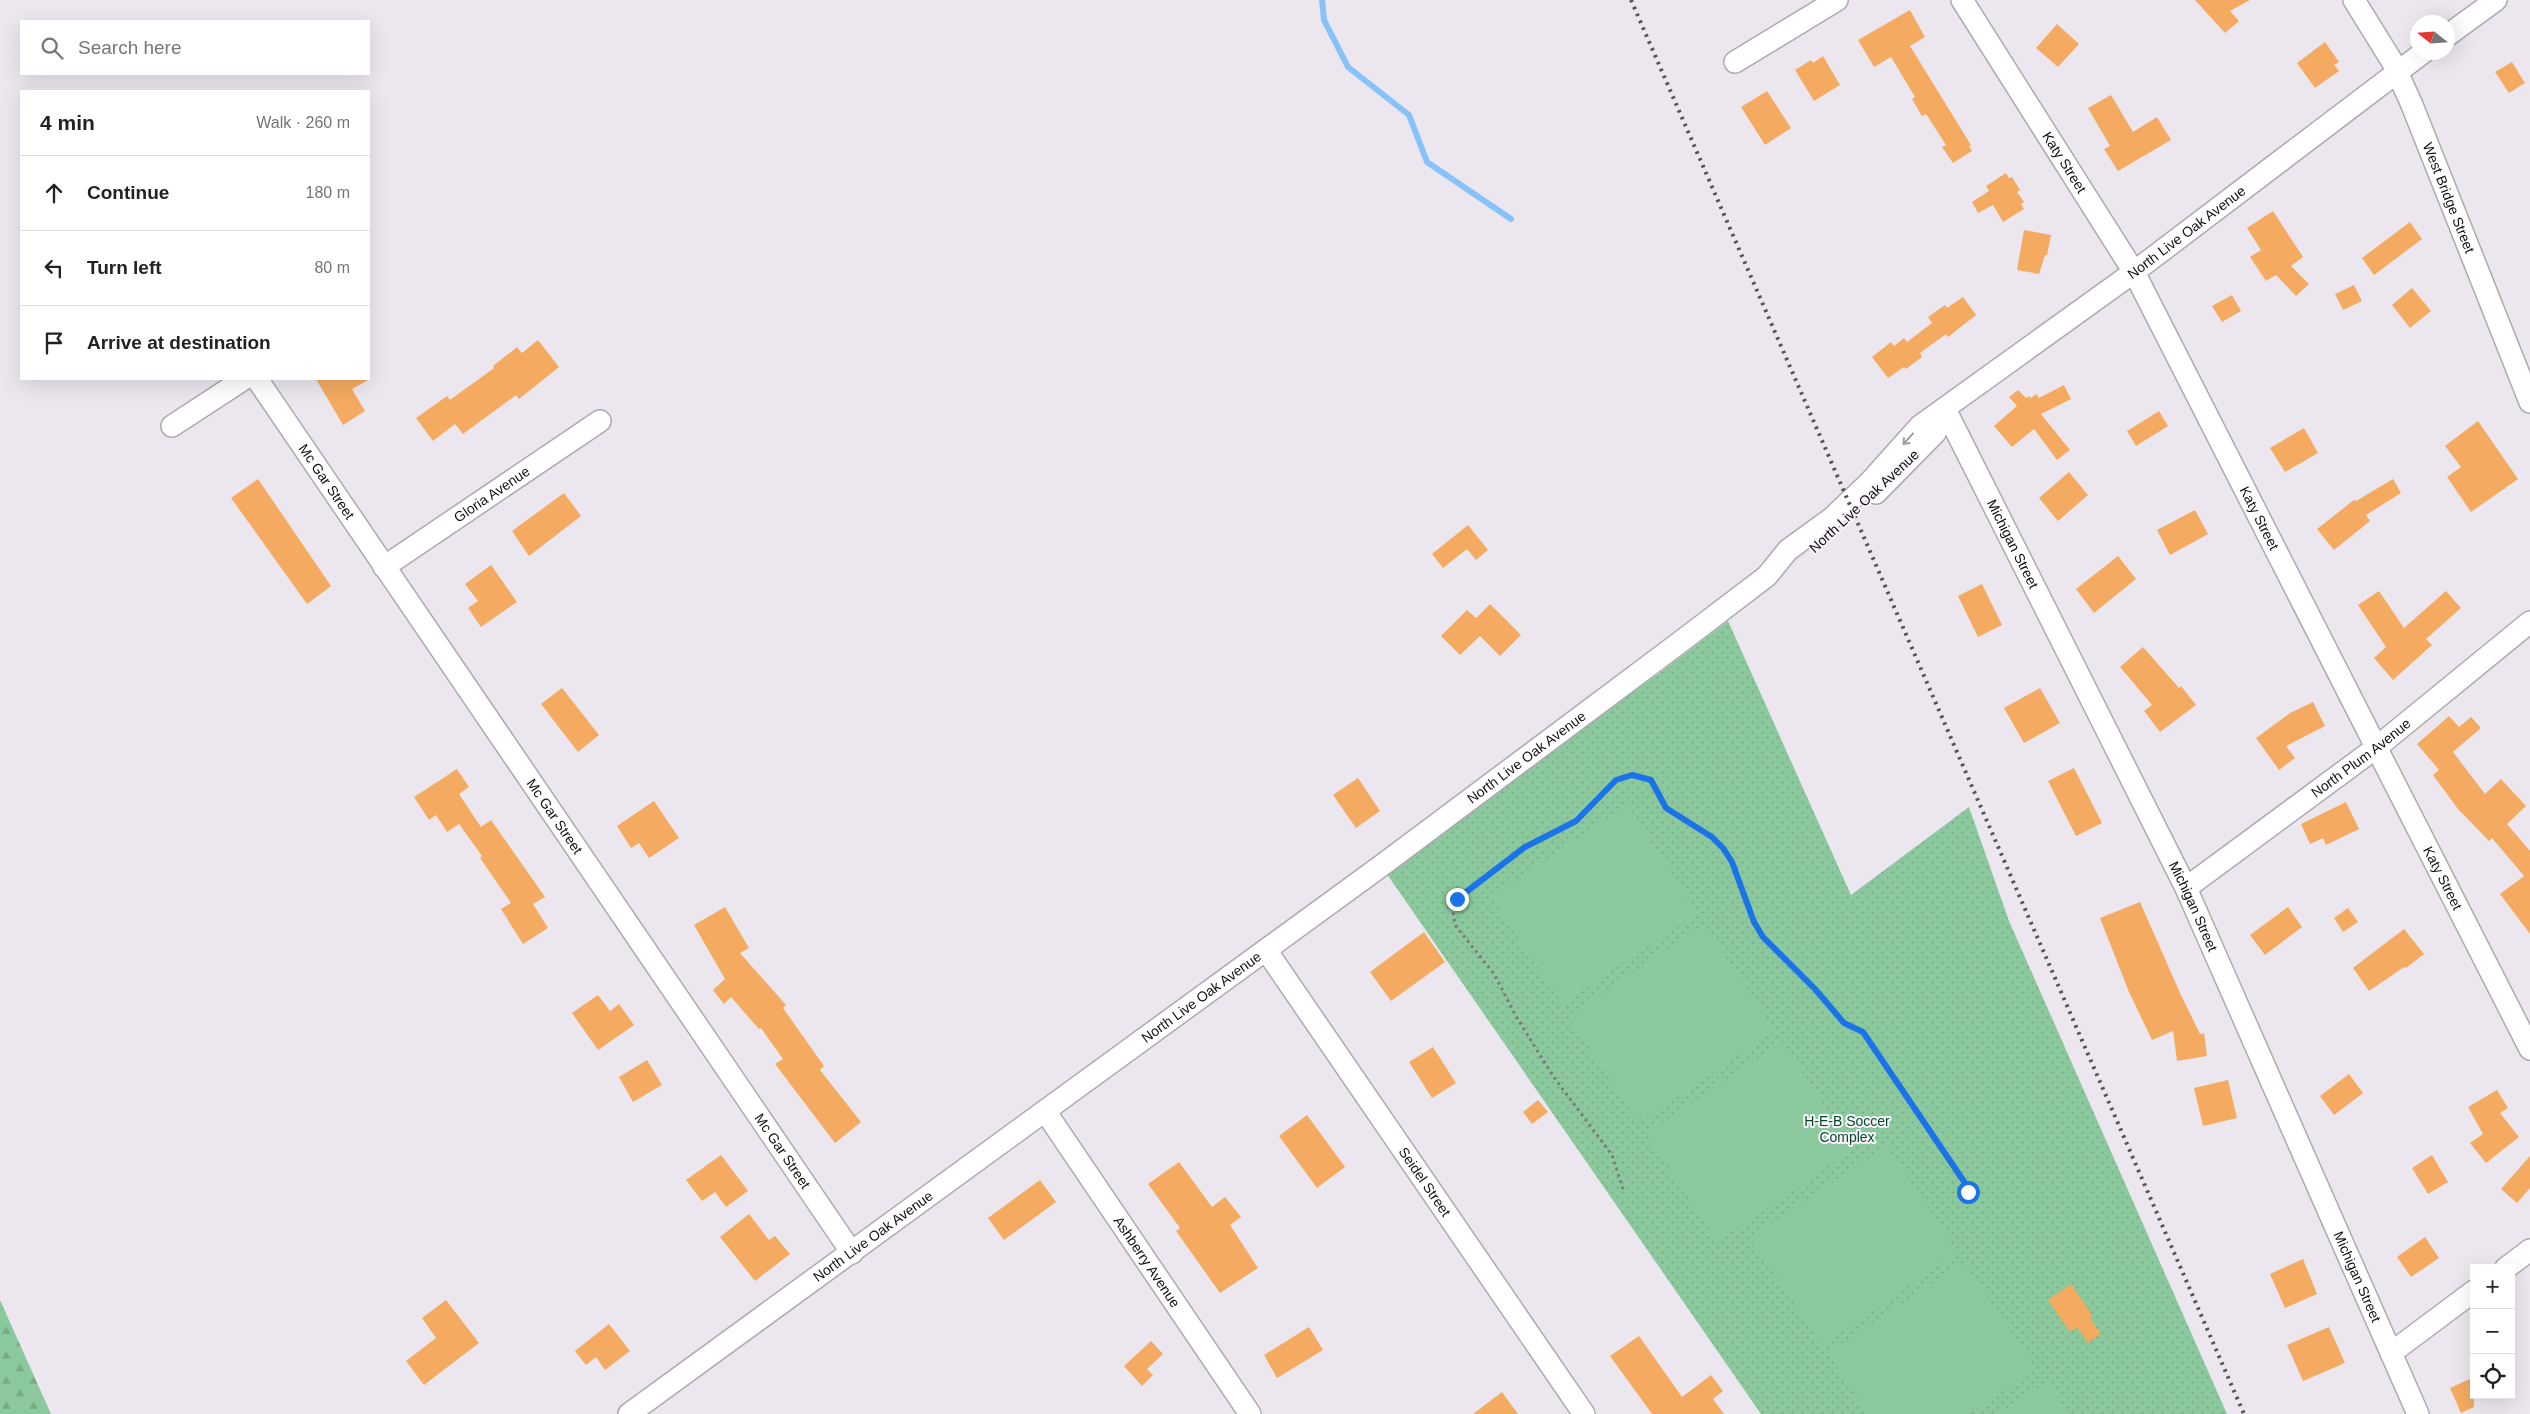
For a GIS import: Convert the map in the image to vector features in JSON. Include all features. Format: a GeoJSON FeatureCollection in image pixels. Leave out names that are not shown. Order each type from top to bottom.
{"type":"FeatureCollection","features":[{"type":"Feature","properties":{"kind":"street"},"geometry":{"type":"LineString","coordinates":[[1735,62],[1837,0]]}},
{"type":"Feature","properties":{"kind":"street","name":"Katy Street"},"geometry":{"type":"LineString","coordinates":[[1962,0],[2134,272],[2530,1049]]}},
{"type":"Feature","properties":{"kind":"street","name":"West Bridge Street"},"geometry":{"type":"LineString","coordinates":[[2354,0],[2393,63],[2530,402]]}},
{"type":"Feature","properties":{"kind":"street"},"geometry":{"type":"LineString","coordinates":[[2455,30],[2496,0]]}},
{"type":"Feature","properties":{"kind":"street","name":"North Live Oak Avenue"},"geometry":{"type":"LineString","coordinates":[[630,1414],[1382,866],[1767,576],[1793,566],[1892,479],[1935,433],[1945,409],[2134,272],[2413,60]]}},
{"type":"Feature","properties":{"kind":"street"},"geometry":{"type":"LineString","coordinates":[[172,426],[242,380]]}},
{"type":"Feature","properties":{"kind":"street","name":"Mc Gar Street"},"geometry":{"type":"LineString","coordinates":[[257,380],[852,1253]]}},
{"type":"Feature","properties":{"kind":"street","name":"Michigan Street"},"geometry":{"type":"LineString","coordinates":[[1945,409],[2186,888],[2418,1414]]}},
{"type":"Feature","properties":{"kind":"street","name":"Gloria Avenue"},"geometry":{"type":"LineString","coordinates":[[384,567],[600,421]]}},
{"type":"Feature","properties":{"kind":"street","name":"North Plum Avenue"},"geometry":{"type":"LineString","coordinates":[[2186,888],[2377,747],[2530,622]]}},
{"type":"Feature","properties":{"kind":"street","name":"Seidel Street"},"geometry":{"type":"LineString","coordinates":[[1266,950],[1584,1414]]}},
{"type":"Feature","properties":{"kind":"street","name":"Ashberry Avenue"},"geometry":{"type":"LineString","coordinates":[[1046,1111],[1250,1414]]}},
{"type":"Feature","properties":{"kind":"street"},"geometry":{"type":"LineString","coordinates":[[2511,1264],[2530,1250]]}},
{"type":"Feature","properties":{"kind":"street"},"geometry":{"type":"LineString","coordinates":[[2390,1354],[2470,1295]]}},
{"type":"Feature","properties":{"kind":"path"},"geometry":{"type":"LineString","coordinates":[[1623,1189],[1612,1155],[1553,1076],[1517,1018],[1494,974],[1455,925],[1453,911],[1460,895],[1532,842],[1567,827],[1586,811],[1616,780],[1632,775],[1651,780],[1666,808],[1712,837],[1723,848],[1732,862],[1760,933],[1815,989],[1844,1023],[1863,1032],[1867,1036],[1965,1183],[1969,1205]]}},
{"type":"Feature","properties":{"kind":"green space","name":"H-E-B Soccer Complex"},"geometry":{"type":"Polygon","coordinates":[[[1728,621],[1851,895],[1969,807],[2009,921],[2227,1414],[1761,1414],[1382,867],[1658,674],[1728,621]]]}},
{"type":"Feature","properties":{"kind":"green space"},"geometry":{"type":"Polygon","coordinates":[[[1627,805],[1698,913],[1562,1004],[1491,897],[1627,805]]]}},
{"type":"Feature","properties":{"kind":"green space"},"geometry":{"type":"Polygon","coordinates":[[[1704,924],[1775,1031],[1639,1123],[1568,1016],[1704,924]]]}},
{"type":"Feature","properties":{"kind":"green space"},"geometry":{"type":"Polygon","coordinates":[[[1782,1042],[1853,1150],[1717,1241],[1646,1134],[1782,1042]]]}},
{"type":"Feature","properties":{"kind":"green space"},"geometry":{"type":"Polygon","coordinates":[[[1887,1146],[1958,1253],[1822,1345],[1750,1238],[1887,1146]]]}},
{"type":"Feature","properties":{"kind":"green space"},"geometry":{"type":"Polygon","coordinates":[[[1964,1262],[2036,1369],[1969,1414],[1868,1414],[1828,1353],[1964,1262]]]}},
{"type":"Feature","properties":{"kind":"green space"},"geometry":{"type":"Polygon","coordinates":[[[0,1300],[51,1414],[0,1414],[0,1300]]]}},
{"type":"Feature","properties":{"kind":"green space"},"geometry":{"type":"Polygon","coordinates":[[[2048,1382],[2068,1414],[1998,1414],[2048,1382]]]}},
{"type":"Feature","properties":{"kind":"building"},"geometry":{"type":"Polygon","coordinates":[[[2195,0],[2250,0],[2230,11],[2239,21],[2225,33],[2195,0]]]}},
{"type":"Feature","properties":{"kind":"building"},"geometry":{"type":"Polygon","coordinates":[[[1910,10],[1925,37],[1910,46],[1971,145],[1969,146],[1972,151],[1953,163],[1942,147],[1946,145],[1926,114],[1922,116],[1912,99],[1915,97],[1891,57],[1874,67],[1858,40],[1910,10]]]}},
{"type":"Feature","properties":{"kind":"building"},"geometry":{"type":"Polygon","coordinates":[[[2057,24],[2079,44],[2058,67],[2036,48],[2057,24]]]}},
{"type":"Feature","properties":{"kind":"building"},"geometry":{"type":"Polygon","coordinates":[[[2325,42],[2339,62],[2334,65],[2339,71],[2315,88],[2297,63],[2325,42]]]}},
{"type":"Feature","properties":{"kind":"building"},"geometry":{"type":"Polygon","coordinates":[[[1823,56],[1840,85],[1814,101],[1795,70],[1811,60],[1813,63],[1823,56]]]}},
{"type":"Feature","properties":{"kind":"building"},"geometry":{"type":"Polygon","coordinates":[[[2512,62],[2525,83],[2509,93],[2495,72],[2512,62]]]}},
{"type":"Feature","properties":{"kind":"building"},"geometry":{"type":"Polygon","coordinates":[[[1767,91],[1791,128],[1765,145],[1741,107],[1767,91]]]}},
{"type":"Feature","properties":{"kind":"building"},"geometry":{"type":"Polygon","coordinates":[[[2111,95],[2133,132],[2157,117],[2171,140],[2118,171],[2104,149],[2110,146],[2088,108],[2111,95]]]}},
{"type":"Feature","properties":{"kind":"building"},"geometry":{"type":"Polygon","coordinates":[[[2006,173],[2009,178],[2012,177],[2020,190],[2017,192],[2024,202],[2021,204],[2024,209],[2003,222],[1993,205],[1978,213],[1972,202],[1989,191],[1986,186],[2006,173]]]}},
{"type":"Feature","properties":{"kind":"building"},"geometry":{"type":"Polygon","coordinates":[[[2273,211],[2303,257],[2291,266],[2309,284],[2296,296],[2276,275],[2266,281],[2250,257],[2261,250],[2247,228],[2273,211]]]}},
{"type":"Feature","properties":{"kind":"building"},"geometry":{"type":"Polygon","coordinates":[[[2410,222],[2422,239],[2374,275],[2362,258],[2410,222]]]}},
{"type":"Feature","properties":{"kind":"building"},"geometry":{"type":"Polygon","coordinates":[[[2024,230],[2051,235],[2047,255],[2045,255],[2039,274],[2017,270],[2024,230]]]}},
{"type":"Feature","properties":{"kind":"building"},"geometry":{"type":"Polygon","coordinates":[[[2354,285],[2362,301],[2343,310],[2335,294],[2354,285]]]}},
{"type":"Feature","properties":{"kind":"building"},"geometry":{"type":"Polygon","coordinates":[[[2412,288],[2431,311],[2410,328],[2392,305],[2412,288]]]}},
{"type":"Feature","properties":{"kind":"building"},"geometry":{"type":"Polygon","coordinates":[[[2232,295],[2241,311],[2222,322],[2212,306],[2232,295]]]}},
{"type":"Feature","properties":{"kind":"building"},"geometry":{"type":"Polygon","coordinates":[[[1963,297],[1976,315],[1948,337],[1946,334],[1920,353],[1922,357],[1906,369],[1904,367],[1888,378],[1872,357],[1891,342],[1894,346],[1904,338],[1907,342],[1932,323],[1928,317],[1945,305],[1947,308],[1963,297]]]}},
{"type":"Feature","properties":{"kind":"building"},"geometry":{"type":"Polygon","coordinates":[[[538,340],[559,367],[519,399],[516,395],[463,434],[455,424],[433,441],[416,418],[447,396],[450,400],[494,368],[493,366],[517,347],[522,353],[538,340]]]}},
{"type":"Feature","properties":{"kind":"building"},"geometry":{"type":"Polygon","coordinates":[[[317,380],[368,380],[352,389],[365,411],[343,425],[317,380]]]}},
{"type":"Feature","properties":{"kind":"building"},"geometry":{"type":"Polygon","coordinates":[[[2064,385],[2071,399],[2041,414],[2070,450],[2057,460],[2034,429],[2012,447],[1994,426],[2017,406],[2009,397],[2018,390],[2026,398],[2029,396],[2031,398],[2036,394],[2039,398],[2064,385]]]}},
{"type":"Feature","properties":{"kind":"building"},"geometry":{"type":"Polygon","coordinates":[[[2159,411],[2168,426],[2136,446],[2127,431],[2159,411]]]}},
{"type":"Feature","properties":{"kind":"building"},"geometry":{"type":"Polygon","coordinates":[[[2478,421],[2518,479],[2471,512],[2447,477],[2461,467],[2445,446],[2478,421]]]}},
{"type":"Feature","properties":{"kind":"building"},"geometry":{"type":"Polygon","coordinates":[[[2304,428],[2318,453],[2285,472],[2270,448],[2304,428]]]}},
{"type":"Feature","properties":{"kind":"building"},"geometry":{"type":"Polygon","coordinates":[[[2069,472],[2088,495],[2058,521],[2039,498],[2069,472]]]}},
{"type":"Feature","properties":{"kind":"building"},"geometry":{"type":"Polygon","coordinates":[[[258,479],[331,586],[307,604],[231,498],[258,479]]]}},
{"type":"Feature","properties":{"kind":"building"},"geometry":{"type":"Polygon","coordinates":[[[2393,479],[2401,493],[2366,515],[2370,521],[2334,550],[2317,529],[2354,500],[2356,501],[2393,479]]]}},
{"type":"Feature","properties":{"kind":"building"},"geometry":{"type":"Polygon","coordinates":[[[564,493],[581,516],[529,556],[512,531],[564,493]]]}},
{"type":"Feature","properties":{"kind":"building"},"geometry":{"type":"Polygon","coordinates":[[[2195,510],[2208,534],[2170,555],[2157,530],[2195,510]]]}},
{"type":"Feature","properties":{"kind":"building"},"geometry":{"type":"Polygon","coordinates":[[[1468,525],[1488,550],[1476,560],[1467,549],[1443,568],[1432,554],[1468,525]]]}},
{"type":"Feature","properties":{"kind":"building"},"geometry":{"type":"Polygon","coordinates":[[[2118,556],[2136,579],[2094,613],[2076,589],[2118,556]]]}},
{"type":"Feature","properties":{"kind":"building"},"geometry":{"type":"Polygon","coordinates":[[[491,565],[517,602],[481,627],[468,608],[478,601],[465,584],[491,565]]]}},
{"type":"Feature","properties":{"kind":"building"},"geometry":{"type":"Polygon","coordinates":[[[1982,584],[2002,625],[1978,637],[1958,596],[1982,584]]]}},
{"type":"Feature","properties":{"kind":"building"},"geometry":{"type":"Polygon","coordinates":[[[2379,591],[2404,628],[2446,591],[2461,608],[2426,639],[2432,645],[2393,680],[2374,658],[2386,647],[2358,605],[2379,591]]]}},
{"type":"Feature","properties":{"kind":"building"},"geometry":{"type":"Polygon","coordinates":[[[1490,604],[1521,635],[1500,656],[1480,636],[1460,655],[1441,636],[1467,610],[1476,618],[1490,604]]]}},
{"type":"Feature","properties":{"kind":"building"},"geometry":{"type":"Polygon","coordinates":[[[2143,647],[2179,688],[2181,686],[2196,705],[2160,732],[2144,711],[2152,705],[2120,667],[2143,647]]]}},
{"type":"Feature","properties":{"kind":"building"},"geometry":{"type":"Polygon","coordinates":[[[562,688],[599,735],[578,752],[541,704],[562,688]]]}},
{"type":"Feature","properties":{"kind":"building"},"geometry":{"type":"Polygon","coordinates":[[[2040,688],[2060,723],[2024,743],[2004,708],[2040,688]]]}},
{"type":"Feature","properties":{"kind":"building"},"geometry":{"type":"Polygon","coordinates":[[[2313,702],[2325,726],[2286,746],[2295,758],[2279,770],[2256,738],[2290,713],[2313,702]]]}},
{"type":"Feature","properties":{"kind":"building"},"geometry":{"type":"Polygon","coordinates":[[[2449,716],[2459,727],[2471,717],[2481,728],[2453,752],[2485,794],[2501,779],[2526,806],[2507,824],[2530,851],[2530,934],[2500,894],[2524,876],[2492,838],[2489,841],[2458,809],[2433,775],[2439,770],[2417,744],[2449,716]]]}},
{"type":"Feature","properties":{"kind":"building"},"geometry":{"type":"Polygon","coordinates":[[[2074,768],[2102,823],[2076,836],[2048,781],[2074,768]]]}},
{"type":"Feature","properties":{"kind":"building"},"geometry":{"type":"Polygon","coordinates":[[[457,769],[469,787],[459,794],[481,827],[491,820],[545,897],[533,904],[548,928],[523,944],[501,909],[511,903],[480,858],[482,856],[459,824],[447,832],[436,815],[429,820],[414,797],[457,769]]]}},
{"type":"Feature","properties":{"kind":"building"},"geometry":{"type":"Polygon","coordinates":[[[1358,778],[1380,811],[1356,828],[1333,795],[1358,778]]]}},
{"type":"Feature","properties":{"kind":"building"},"geometry":{"type":"Polygon","coordinates":[[[654,801],[679,838],[649,858],[639,843],[631,848],[617,826],[654,801]]]}},
{"type":"Feature","properties":{"kind":"building"},"geometry":{"type":"Polygon","coordinates":[[[2346,802],[2359,829],[2326,845],[2323,838],[2310,844],[2301,824],[2346,802]]]}},
{"type":"Feature","properties":{"kind":"building"},"geometry":{"type":"Polygon","coordinates":[[[2140,902],[2200,1034],[2204,1033],[2207,1056],[2177,1061],[2173,1031],[2152,1040],[2129,992],[2100,918],[2140,902]]]}},
{"type":"Feature","properties":{"kind":"building"},"geometry":{"type":"Polygon","coordinates":[[[725,907],[749,948],[740,953],[786,1005],[783,1008],[824,1066],[820,1070],[861,1122],[835,1143],[775,1064],[783,1059],[761,1028],[759,1029],[731,997],[724,1004],[713,990],[725,979],[694,925],[725,907]]]}},
{"type":"Feature","properties":{"kind":"building"},"geometry":{"type":"Polygon","coordinates":[[[2288,907],[2302,927],[2265,955],[2250,935],[2288,907]]]}},
{"type":"Feature","properties":{"kind":"building"},"geometry":{"type":"Polygon","coordinates":[[[2348,908],[2358,922],[2343,932],[2334,918],[2348,908]]]}},
{"type":"Feature","properties":{"kind":"building"},"geometry":{"type":"Polygon","coordinates":[[[2404,929],[2424,954],[2406,968],[2404,967],[2369,991],[2353,968],[2404,929]]]}},
{"type":"Feature","properties":{"kind":"building"},"geometry":{"type":"Polygon","coordinates":[[[1424,932],[1445,962],[1391,1001],[1370,972],[1424,932]]]}},
{"type":"Feature","properties":{"kind":"building"},"geometry":{"type":"Polygon","coordinates":[[[598,995],[610,1011],[619,1004],[634,1025],[598,1050],[572,1013],[598,995]]]}},
{"type":"Feature","properties":{"kind":"building"},"geometry":{"type":"Polygon","coordinates":[[[1433,1047],[1456,1083],[1432,1098],[1409,1062],[1433,1047]]]}},
{"type":"Feature","properties":{"kind":"building"},"geometry":{"type":"Polygon","coordinates":[[[647,1060],[662,1085],[633,1102],[619,1077],[647,1060]]]}},
{"type":"Feature","properties":{"kind":"building"},"geometry":{"type":"Polygon","coordinates":[[[2349,1074],[2363,1093],[2334,1115],[2320,1096],[2349,1074]]]}},
{"type":"Feature","properties":{"kind":"building"},"geometry":{"type":"Polygon","coordinates":[[[2228,1080],[2237,1118],[2203,1126],[2194,1088],[2228,1080]]]}},
{"type":"Feature","properties":{"kind":"building"},"geometry":{"type":"Polygon","coordinates":[[[2497,1090],[2508,1108],[2500,1113],[2519,1137],[2486,1163],[2470,1143],[2483,1134],[2468,1107],[2497,1090]]]}},
{"type":"Feature","properties":{"kind":"building"},"geometry":{"type":"Polygon","coordinates":[[[1538,1100],[1548,1112],[1532,1124],[1523,1112],[1538,1100]]]}},
{"type":"Feature","properties":{"kind":"building"},"geometry":{"type":"Polygon","coordinates":[[[1307,1115],[1345,1167],[1317,1188],[1279,1136],[1307,1115]]]}},
{"type":"Feature","properties":{"kind":"building"},"geometry":{"type":"Polygon","coordinates":[[[721,1155],[748,1191],[726,1207],[715,1192],[702,1201],[686,1180],[721,1155]]]}},
{"type":"Feature","properties":{"kind":"building"},"geometry":{"type":"Polygon","coordinates":[[[2432,1155],[2448,1182],[2428,1194],[2412,1168],[2432,1155]]]}},
{"type":"Feature","properties":{"kind":"building"},"geometry":{"type":"Polygon","coordinates":[[[2530,1156],[2530,1188],[2517,1203],[2501,1189],[2530,1156]]]}},
{"type":"Feature","properties":{"kind":"building"},"geometry":{"type":"Polygon","coordinates":[[[1179,1162],[1212,1207],[1225,1197],[1241,1217],[1230,1225],[1258,1268],[1220,1293],[1176,1231],[1180,1228],[1148,1184],[1179,1162]]]}},
{"type":"Feature","properties":{"kind":"building"},"geometry":{"type":"Polygon","coordinates":[[[1040,1180],[1056,1202],[1004,1240],[988,1218],[1040,1180]]]}},
{"type":"Feature","properties":{"kind":"building"},"geometry":{"type":"Polygon","coordinates":[[[749,1214],[769,1240],[775,1236],[790,1254],[755,1281],[720,1237],[749,1214]]]}},
{"type":"Feature","properties":{"kind":"building"},"geometry":{"type":"Polygon","coordinates":[[[2425,1237],[2439,1258],[2411,1277],[2397,1257],[2425,1237]]]}},
{"type":"Feature","properties":{"kind":"building"},"geometry":{"type":"Polygon","coordinates":[[[2303,1259],[2317,1294],[2285,1308],[2270,1274],[2303,1259]]]}},
{"type":"Feature","properties":{"kind":"building"},"geometry":{"type":"Polygon","coordinates":[[[2071,1284],[2093,1316],[2090,1318],[2101,1334],[2088,1343],[2077,1327],[2070,1332],[2048,1300],[2071,1284]]]}},
{"type":"Feature","properties":{"kind":"building"},"geometry":{"type":"Polygon","coordinates":[[[446,1300],[479,1343],[424,1385],[406,1361],[436,1338],[422,1318],[446,1300]]]}},
{"type":"Feature","properties":{"kind":"building"},"geometry":{"type":"Polygon","coordinates":[[[609,1324],[630,1351],[605,1370],[596,1357],[586,1365],[575,1351],[609,1324]]]}},
{"type":"Feature","properties":{"kind":"building"},"geometry":{"type":"Polygon","coordinates":[[[1309,1327],[1323,1350],[1277,1378],[1264,1355],[1309,1327]]]}},
{"type":"Feature","properties":{"kind":"building"},"geometry":{"type":"Polygon","coordinates":[[[2329,1327],[2345,1363],[2303,1381],[2287,1345],[2329,1327]]]}},
{"type":"Feature","properties":{"kind":"building"},"geometry":{"type":"Polygon","coordinates":[[[1639,1336],[1682,1397],[1711,1375],[1723,1391],[1713,1399],[1724,1414],[1652,1414],[1610,1356],[1639,1336]]]}},
{"type":"Feature","properties":{"kind":"building"},"geometry":{"type":"Polygon","coordinates":[[[1151,1341],[1163,1354],[1147,1369],[1153,1375],[1142,1386],[1124,1366],[1151,1341]]]}},
{"type":"Feature","properties":{"kind":"building"},"geometry":{"type":"Polygon","coordinates":[[[2470,1379],[2470,1399],[2474,1399],[2474,1407],[2461,1413],[2450,1388],[2470,1379]]]}},
{"type":"Feature","properties":{"kind":"building"},"geometry":{"type":"Polygon","coordinates":[[[1502,1392],[1518,1414],[1473,1414],[1502,1392]]]}},
{"type":"Feature","properties":{"kind":"waterway"},"geometry":{"type":"LineString","coordinates":[[1322,0],[1324,20],[1348,67],[1409,115],[1427,162],[1511,219]]}},
{"type":"Feature","properties":{"kind":"railway"},"geometry":{"type":"LineString","coordinates":[[1631,0],[2244,1414]]}},
{"type":"Feature","properties":{"kind":"route"},"geometry":{"type":"LineString","coordinates":[[1457,899],[1532,842],[1567,827],[1576,821],[1616,780],[1632,775],[1646,777],[1654,782],[1662,803],[1666,808],[1718,841],[1732,862],[1754,922],[1760,933],[1815,989],[1837,1017],[1867,1036],[1965,1183],[1968,1192]]}}]}
